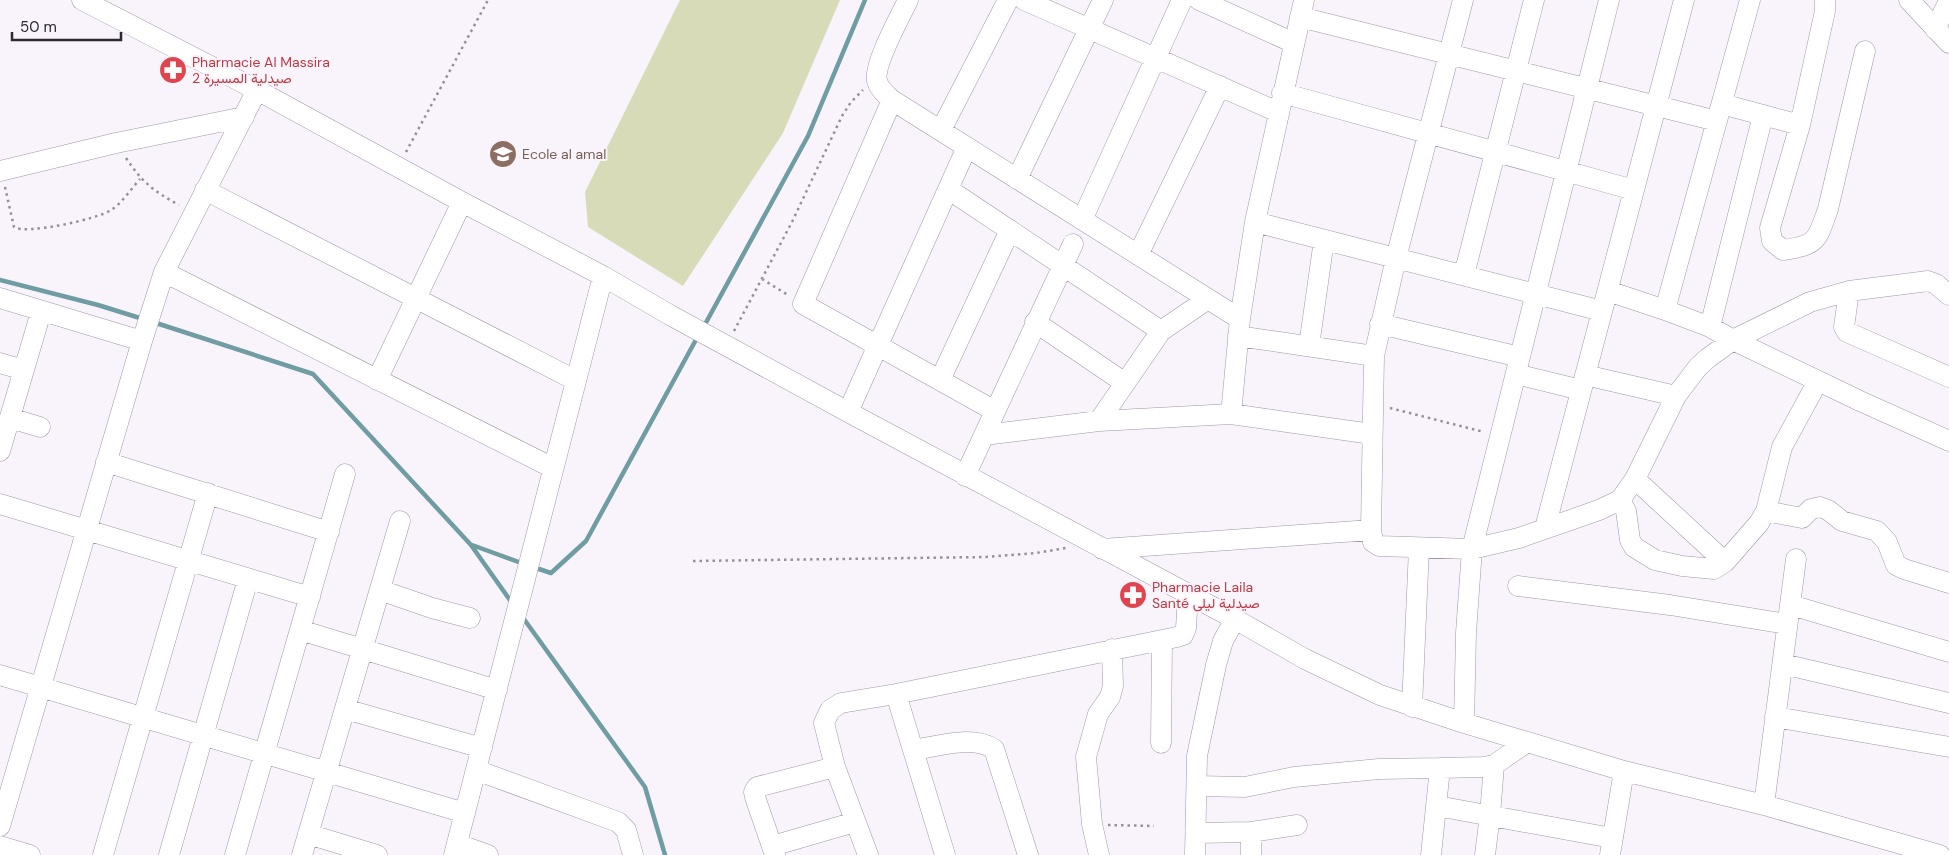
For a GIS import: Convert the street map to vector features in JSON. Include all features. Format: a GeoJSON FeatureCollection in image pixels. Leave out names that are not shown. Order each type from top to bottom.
{"type":"FeatureCollection","features":[{"type":"Feature","properties":{"kind":"street"},"geometry":{"type":"LineString","coordinates":[[82,0],[399,166],[462,202],[603,276],[670,315],[965,476],[1188,596],[1235,619],[1305,659],[1380,695],[1464,724],[1624,771],[1764,805],[1940,855]]}},
{"type":"Feature","properties":{"kind":"street"},"geometry":{"type":"LineString","coordinates":[[908,0],[877,69],[878,82],[883,91],[892,100],[1208,299],[1239,327],[1309,346],[1374,356]]}},
{"type":"Feature","properties":{"kind":"street"},"geometry":{"type":"LineString","coordinates":[[941,130],[1008,0]]}},
{"type":"Feature","properties":{"kind":"street"},"geometry":{"type":"LineString","coordinates":[[1024,0],[1220,86],[1280,102],[1428,133],[1634,190]]}},
{"type":"Feature","properties":{"kind":"street"},"geometry":{"type":"LineString","coordinates":[[1017,179],[1103,0]]}},
{"type":"Feature","properties":{"kind":"street"},"geometry":{"type":"LineString","coordinates":[[1082,220],[1182,0]]}},
{"type":"Feature","properties":{"kind":"street"},"geometry":{"type":"LineString","coordinates":[[1199,0],[1294,43]]}},
{"type":"Feature","properties":{"kind":"street"},"geometry":{"type":"LineString","coordinates":[[1463,0],[1396,258],[1374,356],[1371,530],[1373,542],[1378,546],[1472,549],[1519,538],[1600,510],[1620,500],[1635,479],[1676,396],[1703,362],[1733,340],[1801,306],[1849,292],[1928,281],[1936,284],[1949,295]]}},
{"type":"Feature","properties":{"kind":"street"},"geometry":{"type":"LineString","coordinates":[[1464,276],[1534,0]]}},
{"type":"Feature","properties":{"kind":"street"},"geometry":{"type":"LineString","coordinates":[[1464,724],[1466,633],[1472,549],[1609,0]]}},
{"type":"Feature","properties":{"kind":"street"},"geometry":{"type":"LineString","coordinates":[[1545,528],[1684,0]]}},
{"type":"Feature","properties":{"kind":"street"},"geometry":{"type":"LineString","coordinates":[[1665,310],[1750,0]]}},
{"type":"Feature","properties":{"kind":"street"},"geometry":{"type":"LineString","coordinates":[[1825,0],[1825,11],[1800,125],[1770,228],[1772,241],[1783,250],[1804,247],[1814,240],[1820,232],[1828,208],[1865,51]]}},
{"type":"Feature","properties":{"kind":"street"},"geometry":{"type":"LineString","coordinates":[[1909,0],[1949,43]]}},
{"type":"Feature","properties":{"kind":"street"},"geometry":{"type":"LineString","coordinates":[[1935,28],[1949,1]]}},
{"type":"Feature","properties":{"kind":"street"},"geometry":{"type":"LineString","coordinates":[[1231,414],[1239,327],[1255,222],[1302,8],[1449,54],[1656,105],[1763,115],[1800,125]]}},
{"type":"Feature","properties":{"kind":"street"},"geometry":{"type":"LineString","coordinates":[[1138,255],[1220,86]]}},
{"type":"Feature","properties":{"kind":"street"},"geometry":{"type":"LineString","coordinates":[[1,815],[143,336],[164,272],[257,90]]}},
{"type":"Feature","properties":{"kind":"street"},"geometry":{"type":"LineString","coordinates":[[892,100],[803,304],[995,411]]}},
{"type":"Feature","properties":{"kind":"street"},"geometry":{"type":"LineString","coordinates":[[1710,327],[1763,115]]}},
{"type":"Feature","properties":{"kind":"street"},"geometry":{"type":"LineString","coordinates":[[0,171],[116,143],[244,117]]}},
{"type":"Feature","properties":{"kind":"street"},"geometry":{"type":"LineString","coordinates":[[848,412],[967,147]]}},
{"type":"Feature","properties":{"kind":"street"},"geometry":{"type":"LineString","coordinates":[[948,189],[1160,331]]}},
{"type":"Feature","properties":{"kind":"street"},"geometry":{"type":"LineString","coordinates":[[205,190],[575,380]]}},
{"type":"Feature","properties":{"kind":"street"},"geometry":{"type":"LineString","coordinates":[[377,380],[462,202]]}},
{"type":"Feature","properties":{"kind":"street"},"geometry":{"type":"LineString","coordinates":[[1255,222],[1602,311]]}},
{"type":"Feature","properties":{"kind":"street"},"geometry":{"type":"LineString","coordinates":[[940,380],[1010,230]]}},
{"type":"Feature","properties":{"kind":"street"},"geometry":{"type":"LineString","coordinates":[[1309,346],[1324,240]]}},
{"type":"Feature","properties":{"kind":"street"},"geometry":{"type":"LineString","coordinates":[[965,476],[1035,322],[1073,244]]}},
{"type":"Feature","properties":{"kind":"street"},"geometry":{"type":"LineString","coordinates":[[164,272],[553,468]]}},
{"type":"Feature","properties":{"kind":"street"},"geometry":{"type":"LineString","coordinates":[[488,855],[455,850],[603,276]]}},
{"type":"Feature","properties":{"kind":"street"},"geometry":{"type":"LineString","coordinates":[[1608,291],[1710,327],[1818,381],[1949,441]]}},
{"type":"Feature","properties":{"kind":"street"},"geometry":{"type":"LineString","coordinates":[[1849,292],[1844,327],[1847,332],[1949,377]]}},
{"type":"Feature","properties":{"kind":"street"},"geometry":{"type":"LineString","coordinates":[[0,298],[42,312],[143,336]]}},
{"type":"Feature","properties":{"kind":"street"},"geometry":{"type":"LineString","coordinates":[[1099,421],[1160,331],[1208,299]]}},
{"type":"Feature","properties":{"kind":"street"},"geometry":{"type":"LineString","coordinates":[[40,427],[4,433],[42,312]]}},
{"type":"Feature","properties":{"kind":"street"},"geometry":{"type":"LineString","coordinates":[[1035,322],[1125,382]]}},
{"type":"Feature","properties":{"kind":"street"},"geometry":{"type":"LineString","coordinates":[[1380,324],[1583,383],[1676,396]]}},
{"type":"Feature","properties":{"kind":"street"},"geometry":{"type":"LineString","coordinates":[[0,363],[24,370]]}},
{"type":"Feature","properties":{"kind":"street"},"geometry":{"type":"LineString","coordinates":[[1620,500],[1628,518],[1630,540],[1634,547],[1655,560],[1682,566],[1714,569],[1725,562],[1759,523],[1766,511],[1782,447],[1818,381]]}},
{"type":"Feature","properties":{"kind":"street"},"geometry":{"type":"LineString","coordinates":[[984,435],[1099,421],[1231,414],[1372,434]]}},
{"type":"Feature","properties":{"kind":"street"},"geometry":{"type":"LineString","coordinates":[[106,462],[329,532]]}},
{"type":"Feature","properties":{"kind":"street"},"geometry":{"type":"LineString","coordinates":[[235,855],[346,474]]}},
{"type":"Feature","properties":{"kind":"street"},"geometry":{"type":"LineString","coordinates":[[1635,479],[1725,562]]}},
{"type":"Feature","properties":{"kind":"street"},"geometry":{"type":"LineString","coordinates":[[103,855],[208,494]]}},
{"type":"Feature","properties":{"kind":"street"},"geometry":{"type":"LineString","coordinates":[[0,504],[310,597]]}},
{"type":"Feature","properties":{"kind":"street"},"geometry":{"type":"LineString","coordinates":[[1766,511],[1802,518],[1811,509],[1820,507],[1828,510],[1842,521],[1877,531],[1881,534],[1887,542],[1896,565],[1949,583]]}},
{"type":"Feature","properties":{"kind":"street"},"geometry":{"type":"LineString","coordinates":[[302,855],[400,521]]}},
{"type":"Feature","properties":{"kind":"street"},"geometry":{"type":"LineString","coordinates":[[1097,546],[1371,530]]}},
{"type":"Feature","properties":{"kind":"street"},"geometry":{"type":"LineString","coordinates":[[1412,707],[1418,548]]}},
{"type":"Feature","properties":{"kind":"street"},"geometry":{"type":"LineString","coordinates":[[1764,805],[1796,559]]}},
{"type":"Feature","properties":{"kind":"street"},"geometry":{"type":"LineString","coordinates":[[169,855],[248,579]]}},
{"type":"Feature","properties":{"kind":"street"},"geometry":{"type":"LineString","coordinates":[[1518,586],[1670,605],[1789,614],[1949,652]]}},
{"type":"Feature","properties":{"kind":"street"},"geometry":{"type":"LineString","coordinates":[[380,590],[432,608],[470,618]]}},
{"type":"Feature","properties":{"kind":"street"},"geometry":{"type":"LineString","coordinates":[[868,855],[835,767],[824,723],[830,710],[841,703],[896,694],[1162,640],[1183,634],[1186,628],[1188,596]]}},
{"type":"Feature","properties":{"kind":"street"},"geometry":{"type":"LineString","coordinates":[[1195,855],[1197,756],[1216,665],[1223,641],[1235,619]]}},
{"type":"Feature","properties":{"kind":"street"},"geometry":{"type":"LineString","coordinates":[[300,630],[497,690]]}},
{"type":"Feature","properties":{"kind":"street"},"geometry":{"type":"LineString","coordinates":[[1161,743],[1162,640]]}},
{"type":"Feature","properties":{"kind":"street"},"geometry":{"type":"LineString","coordinates":[[1099,855],[1092,824],[1086,757],[1098,714],[1110,697],[1114,686],[1112,649]]}},
{"type":"Feature","properties":{"kind":"street"},"geometry":{"type":"LineString","coordinates":[[1783,664],[1949,703]]}},
{"type":"Feature","properties":{"kind":"street"},"geometry":{"type":"LineString","coordinates":[[0,675],[465,813]]}},
{"type":"Feature","properties":{"kind":"street"},"geometry":{"type":"LineString","coordinates":[[896,694],[945,855]]}},
{"type":"Feature","properties":{"kind":"street"},"geometry":{"type":"LineString","coordinates":[[345,709],[482,748]]}},
{"type":"Feature","properties":{"kind":"street"},"geometry":{"type":"LineString","coordinates":[[1775,717],[1949,746]]}},
{"type":"Feature","properties":{"kind":"street"},"geometry":{"type":"LineString","coordinates":[[914,750],[971,742],[986,744],[994,749],[1028,855]]}},
{"type":"Feature","properties":{"kind":"street"},"geometry":{"type":"LineString","coordinates":[[1197,786],[1245,787],[1294,778],[1379,768],[1482,767],[1494,765],[1528,742]]}},
{"type":"Feature","properties":{"kind":"street"},"geometry":{"type":"LineString","coordinates":[[1485,855],[1494,765]]}},
{"type":"Feature","properties":{"kind":"street"},"geometry":{"type":"LineString","coordinates":[[835,767],[757,787],[754,792],[755,797],[774,850],[855,822]]}},
{"type":"Feature","properties":{"kind":"street"},"geometry":{"type":"LineString","coordinates":[[1431,855],[1440,768]]}},
{"type":"Feature","properties":{"kind":"street"},"geometry":{"type":"LineString","coordinates":[[476,770],[618,822],[626,830],[633,855]]}},
{"type":"Feature","properties":{"kind":"street"},"geometry":{"type":"LineString","coordinates":[[1436,806],[1490,815],[1611,846],[1624,771]]}},
{"type":"Feature","properties":{"kind":"street"},"geometry":{"type":"LineString","coordinates":[[1196,832],[1251,832],[1297,825]]}},
{"type":"Feature","properties":{"kind":"street"},"geometry":{"type":"LineString","coordinates":[[1251,832],[1251,855]]}},
{"type":"Feature","properties":{"kind":"street"},"geometry":{"type":"LineString","coordinates":[[308,834],[377,855]]}},
{"type":"Feature","properties":{"kind":"street"},"geometry":{"type":"LineString","coordinates":[[0,846],[30,855]]}},
{"type":"Feature","properties":{"kind":"path"},"geometry":{"type":"LineString","coordinates":[[399,166],[488,0]]}},
{"type":"Feature","properties":{"kind":"path"},"geometry":{"type":"LineString","coordinates":[[719,342],[762,279],[792,222],[842,116],[859,93],[878,82]]}},
{"type":"Feature","properties":{"kind":"path"},"geometry":{"type":"LineString","coordinates":[[116,143],[140,179],[158,193],[193,213]]}},
{"type":"Feature","properties":{"kind":"path"},"geometry":{"type":"LineString","coordinates":[[0,171],[14,227],[24,230],[88,220],[104,214],[113,209],[140,179]]}},
{"type":"Feature","properties":{"kind":"path"},"geometry":{"type":"LineString","coordinates":[[762,279],[803,304]]}},
{"type":"Feature","properties":{"kind":"path"},"geometry":{"type":"LineString","coordinates":[[1373,404],[1500,436]]}},
{"type":"Feature","properties":{"kind":"path"},"geometry":{"type":"LineString","coordinates":[[693,561],[986,557],[1097,546]]}},
{"type":"Feature","properties":{"kind":"path"},"geometry":{"type":"LineString","coordinates":[[1092,824],[1154,826]]}},
{"type":"Feature","properties":{"kind":"green space"},"geometry":{"type":"Polygon","coordinates":[[[680,0],[840,0],[783,133],[683,286],[588,227],[585,192],[680,0]]]}},
{"type":"Feature","properties":{"kind":"waterway"},"geometry":{"type":"LineString","coordinates":[[703,328],[808,136],[865,0]]}},
{"type":"Feature","properties":{"kind":"waterway"},"geometry":{"type":"LineString","coordinates":[[0,280],[98,305],[143,319]]}},
{"type":"Feature","properties":{"kind":"waterway"},"geometry":{"type":"LineString","coordinates":[[153,322],[313,374],[471,545],[512,603]]}},
{"type":"Feature","properties":{"kind":"waterway"},"geometry":{"type":"LineString","coordinates":[[533,567],[551,573],[586,541],[698,336]]}},
{"type":"Feature","properties":{"kind":"waterway"},"geometry":{"type":"LineString","coordinates":[[472,545],[524,564]]}},
{"type":"Feature","properties":{"kind":"waterway"},"geometry":{"type":"LineString","coordinates":[[521,615],[645,787],[665,855]]}},
{"type":"Feature","properties":{"kind":"place","name":"Pharmacie Al Massira 2 صيدلية المسيرة"},"geometry":{"type":"Point","coordinates":[173,70]}},
{"type":"Feature","properties":{"kind":"place","name":"Ecole al amal"},"geometry":{"type":"Point","coordinates":[503,154]}},
{"type":"Feature","properties":{"kind":"place","name":"Pharmacie Laila Santé صيدلية ليلى"},"geometry":{"type":"Point","coordinates":[1133,595]}}]}
